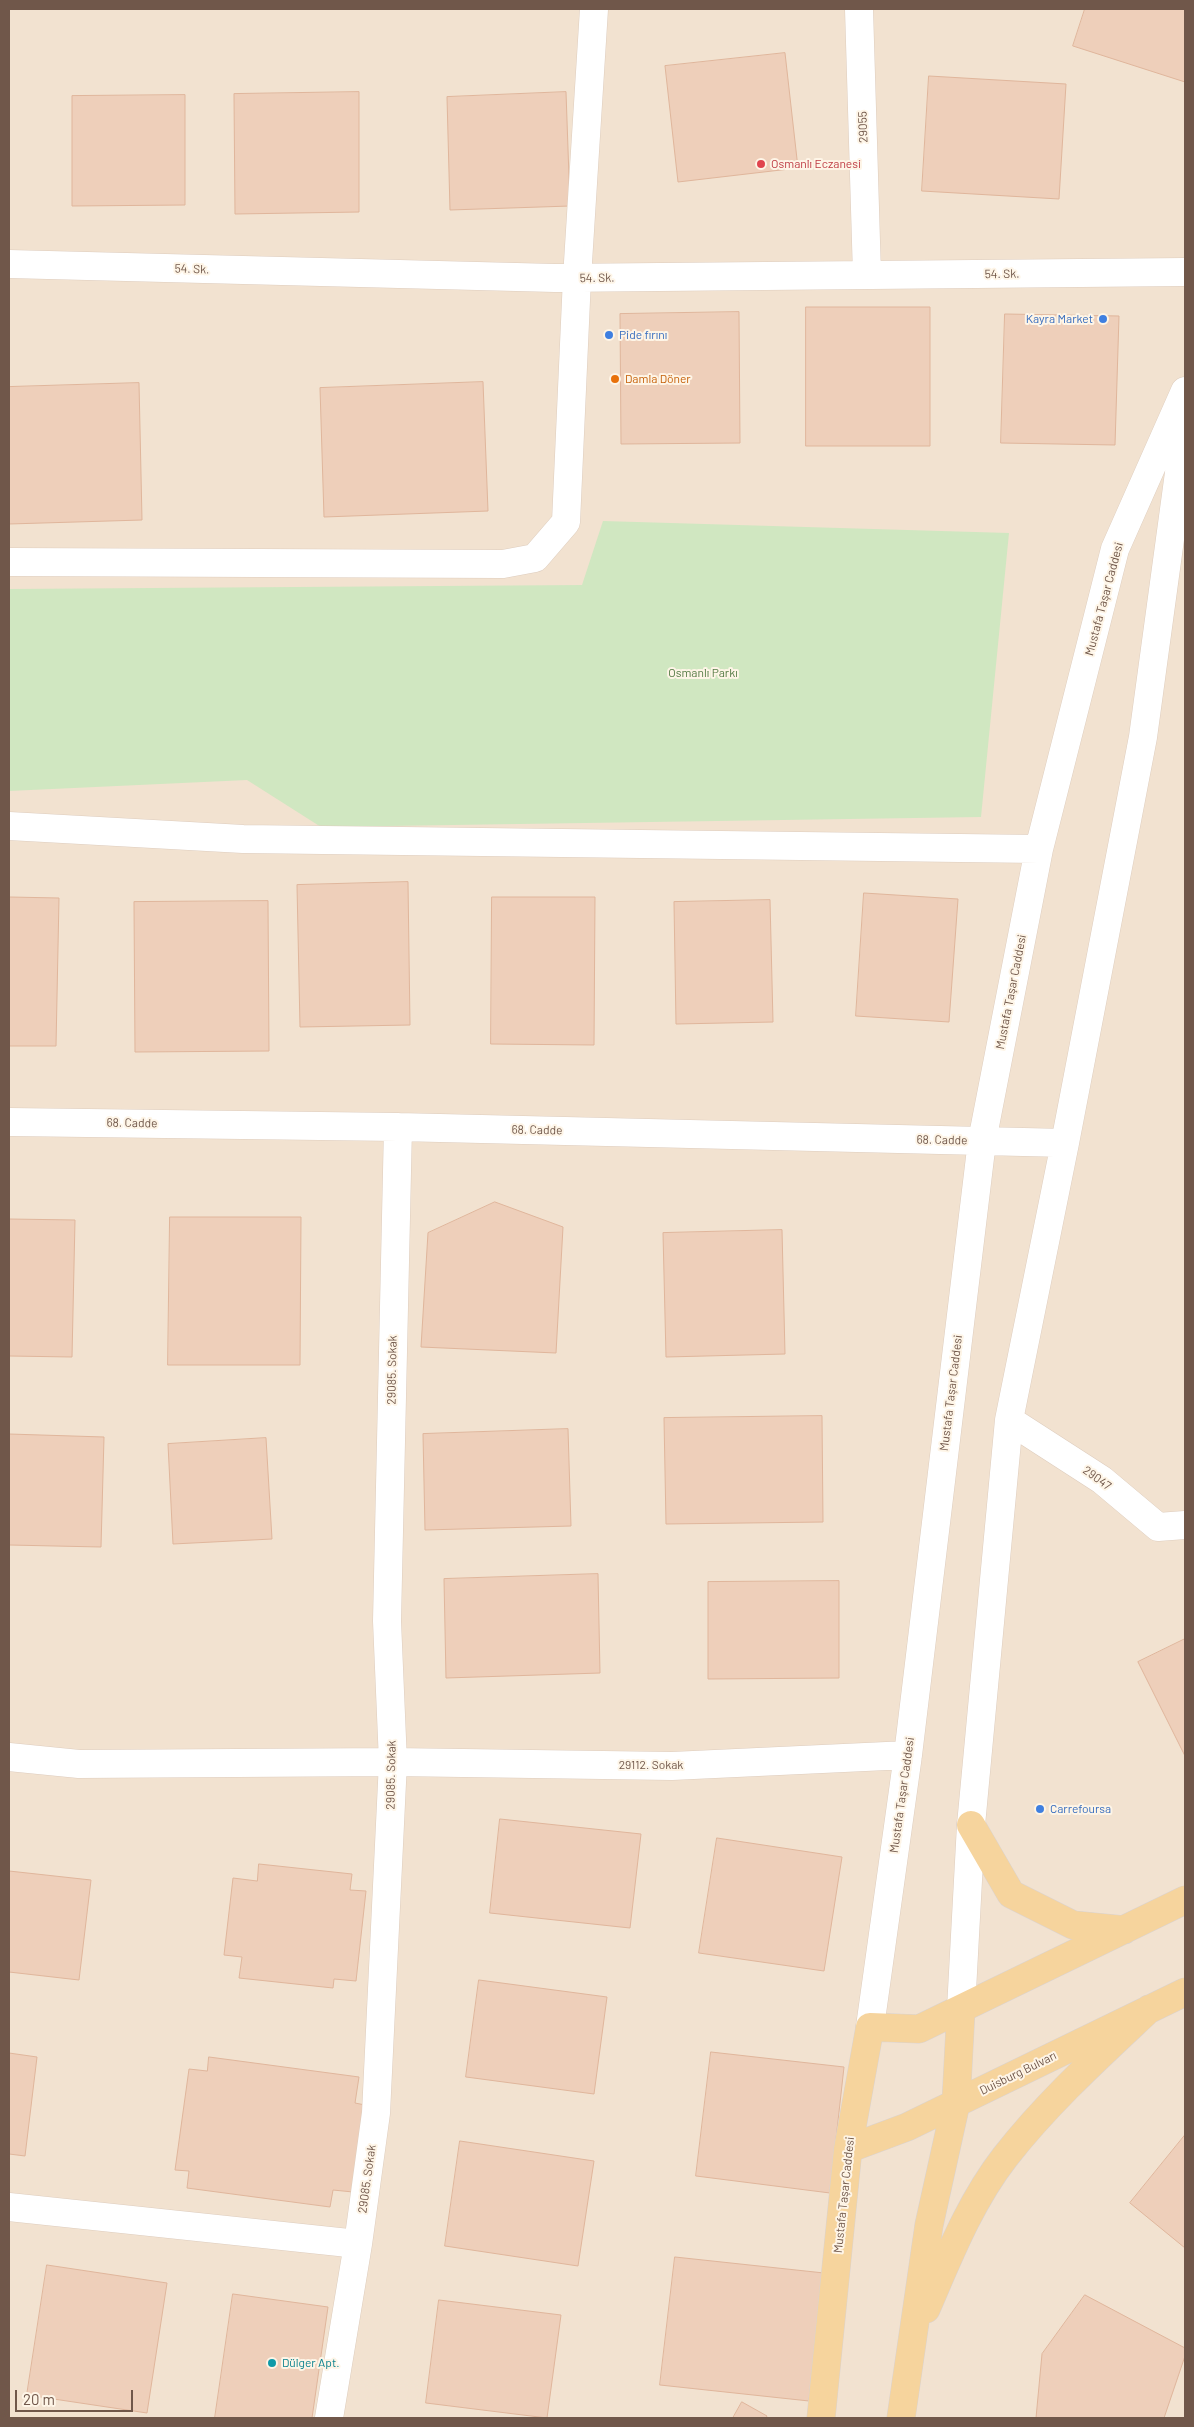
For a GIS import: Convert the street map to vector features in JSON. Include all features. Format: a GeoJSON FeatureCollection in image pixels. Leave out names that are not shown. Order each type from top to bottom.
{"type":"FeatureCollection","features":[{"type":"Feature","properties":{"kind":"main road"},"geometry":{"type":"LineString","coordinates":[[971,1825],[1012,1894],[1073,1925],[1124,1930]]}},
{"type":"Feature","properties":{"kind":"main road"},"geometry":{"type":"LineString","coordinates":[[870,2027],[919,2029],[1185,1900]]}},
{"type":"Feature","properties":{"kind":"main road","name":"Duisburg Bulvarı"},"geometry":{"type":"LineString","coordinates":[[848,2148],[907,2127],[1185,1992]]}},
{"type":"Feature","properties":{"kind":"main road"},"geometry":{"type":"LineString","coordinates":[[901,2418],[929,2225],[956,2103],[960,2009]]}},
{"type":"Feature","properties":{"kind":"main road"},"geometry":{"type":"LineString","coordinates":[[912,2340],[964,2222],[1005,2157],[1069,2085],[1149,2009]]}},
{"type":"Feature","properties":{"kind":"main road","name":"Mustafa Taşar Caddesi"},"geometry":{"type":"LineString","coordinates":[[821,2418],[848,2148],[870,2027]]}},
{"type":"Feature","properties":{"kind":"street"},"geometry":{"type":"LineString","coordinates":[[9,562],[503,564],[535,558],[566,522],[577,278],[594,9]]}},
{"type":"Feature","properties":{"kind":"street","name":"29055"},"geometry":{"type":"LineString","coordinates":[[859,9],[867,275]]}},
{"type":"Feature","properties":{"kind":"street","name":"54. Sk."},"geometry":{"type":"LineString","coordinates":[[9,264],[577,278],[1185,272]]}},
{"type":"Feature","properties":{"kind":"street","name":"Mustafa Taşar Caddesi"},"geometry":{"type":"LineString","coordinates":[[870,2027],[908,1755],[982,1141],[1039,849],[1115,549],[1185,390]]}},
{"type":"Feature","properties":{"kind":"street"},"geometry":{"type":"LineString","coordinates":[[960,2009],[971,1825],[1009,1420],[1065,1143],[1178,554],[1185,429]]}},
{"type":"Feature","properties":{"kind":"street"},"geometry":{"type":"LineString","coordinates":[[9,826],[243,839],[1039,849]]}},
{"type":"Feature","properties":{"kind":"street","name":"68. Cadde"},"geometry":{"type":"LineString","coordinates":[[9,1122],[398,1127],[1065,1143]]}},
{"type":"Feature","properties":{"kind":"street","name":"29085. Sokak"},"geometry":{"type":"LineString","coordinates":[[329,2418],[358,2244],[376,2113],[393,1762],[387,1621],[398,1127]]}},
{"type":"Feature","properties":{"kind":"street","name":"29047"},"geometry":{"type":"LineString","coordinates":[[1009,1420],[1102,1480],[1158,1526],[1185,1525]]}},
{"type":"Feature","properties":{"kind":"street","name":"29112. Sokak"},"geometry":{"type":"LineString","coordinates":[[9,1757],[79,1764],[393,1762],[672,1766],[908,1755]]}},
{"type":"Feature","properties":{"kind":"street"},"geometry":{"type":"LineString","coordinates":[[9,2207],[358,2244]]}},
{"type":"Feature","properties":{"kind":"shaded area"},"geometry":{"type":"Polygon","coordinates":[[[9,9],[1185,9],[1185,2418],[9,2418],[9,9]]]}},
{"type":"Feature","properties":{"kind":"green space","name":"Osmanlı Parkı"},"geometry":{"type":"Polygon","coordinates":[[[603,521],[1009,533],[981,817],[321,827],[247,780],[9,791],[9,589],[582,585],[603,521]]]}},
{"type":"Feature","properties":{"kind":"building"},"geometry":{"type":"Polygon","coordinates":[[[1085,9],[1185,9],[1185,82],[1073,46],[1085,9]]]}},
{"type":"Feature","properties":{"kind":"building"},"geometry":{"type":"Polygon","coordinates":[[[785,53],[798,168],[678,182],[665,66],[785,53]]]}},
{"type":"Feature","properties":{"kind":"building"},"geometry":{"type":"Polygon","coordinates":[[[929,76],[1066,84],[1059,199],[922,191],[929,76]]]}},
{"type":"Feature","properties":{"kind":"building"},"geometry":{"type":"Polygon","coordinates":[[[359,92],[359,212],[235,214],[234,94],[359,92]]]}},
{"type":"Feature","properties":{"kind":"building"},"geometry":{"type":"Polygon","coordinates":[[[566,92],[570,206],[450,210],[447,97],[566,92]]]}},
{"type":"Feature","properties":{"kind":"building"},"geometry":{"type":"Polygon","coordinates":[[[185,95],[185,205],[72,206],[72,96],[185,95]]]}},
{"type":"Feature","properties":{"kind":"building"},"geometry":{"type":"Polygon","coordinates":[[[806,307],[930,307],[930,446],[806,446],[806,307]]]}},
{"type":"Feature","properties":{"kind":"building"},"geometry":{"type":"Polygon","coordinates":[[[739,312],[740,443],[621,444],[620,314],[739,312]]]}},
{"type":"Feature","properties":{"kind":"building"},"geometry":{"type":"Polygon","coordinates":[[[1005,314],[1119,316],[1115,445],[1001,443],[1005,314]]]}},
{"type":"Feature","properties":{"kind":"building"},"geometry":{"type":"Polygon","coordinates":[[[483,382],[488,511],[324,517],[320,388],[483,382]]]}},
{"type":"Feature","properties":{"kind":"building"},"geometry":{"type":"Polygon","coordinates":[[[139,383],[142,520],[9,524],[9,387],[139,383]]]}},
{"type":"Feature","properties":{"kind":"building"},"geometry":{"type":"Polygon","coordinates":[[[408,882],[410,1025],[300,1027],[297,885],[408,882]]]}},
{"type":"Feature","properties":{"kind":"building"},"geometry":{"type":"Polygon","coordinates":[[[864,893],[958,899],[949,1022],[856,1016],[864,893]]]}},
{"type":"Feature","properties":{"kind":"building"},"geometry":{"type":"Polygon","coordinates":[[[9,897],[59,898],[56,1046],[9,1046],[9,897]]]}},
{"type":"Feature","properties":{"kind":"building"},"geometry":{"type":"Polygon","coordinates":[[[492,897],[595,897],[594,1045],[491,1044],[492,897]]]}},
{"type":"Feature","properties":{"kind":"building"},"geometry":{"type":"Polygon","coordinates":[[[770,900],[773,1022],[676,1024],[674,902],[770,900]]]}},
{"type":"Feature","properties":{"kind":"building"},"geometry":{"type":"Polygon","coordinates":[[[268,901],[269,1051],[135,1052],[134,902],[268,901]]]}},
{"type":"Feature","properties":{"kind":"building"},"geometry":{"type":"Polygon","coordinates":[[[495,1202],[563,1227],[556,1353],[421,1347],[428,1233],[495,1202]]]}},
{"type":"Feature","properties":{"kind":"building"},"geometry":{"type":"Polygon","coordinates":[[[170,1217],[301,1217],[300,1365],[168,1365],[170,1217]]]}},
{"type":"Feature","properties":{"kind":"building"},"geometry":{"type":"Polygon","coordinates":[[[9,1219],[75,1220],[72,1357],[9,1356],[9,1219]]]}},
{"type":"Feature","properties":{"kind":"building"},"geometry":{"type":"Polygon","coordinates":[[[782,1230],[785,1354],[666,1357],[663,1233],[782,1230]]]}},
{"type":"Feature","properties":{"kind":"building"},"geometry":{"type":"Polygon","coordinates":[[[822,1416],[823,1522],[666,1524],[664,1418],[822,1416]]]}},
{"type":"Feature","properties":{"kind":"building"},"geometry":{"type":"Polygon","coordinates":[[[568,1429],[571,1526],[425,1530],[423,1434],[568,1429]]]}},
{"type":"Feature","properties":{"kind":"building"},"geometry":{"type":"Polygon","coordinates":[[[9,1434],[104,1437],[101,1547],[9,1545],[9,1434]]]}},
{"type":"Feature","properties":{"kind":"building"},"geometry":{"type":"Polygon","coordinates":[[[266,1438],[272,1539],[173,1544],[168,1444],[266,1438]]]}},
{"type":"Feature","properties":{"kind":"building"},"geometry":{"type":"Polygon","coordinates":[[[598,1574],[600,1673],[446,1678],[444,1579],[598,1574]]]}},
{"type":"Feature","properties":{"kind":"building"},"geometry":{"type":"Polygon","coordinates":[[[839,1581],[839,1678],[708,1679],[708,1582],[839,1581]]]}},
{"type":"Feature","properties":{"kind":"building"},"geometry":{"type":"Polygon","coordinates":[[[1185,1639],[1185,1756],[1138,1662],[1185,1639]]]}},
{"type":"Feature","properties":{"kind":"building"},"geometry":{"type":"Polygon","coordinates":[[[500,1819],[641,1834],[630,1928],[490,1913],[500,1819]]]}},
{"type":"Feature","properties":{"kind":"building"},"geometry":{"type":"Polygon","coordinates":[[[717,1838],[842,1857],[824,1971],[699,1953],[717,1838]]]}},
{"type":"Feature","properties":{"kind":"building"},"geometry":{"type":"Polygon","coordinates":[[[259,1864],[352,1874],[350,1890],[366,1891],[356,1981],[334,1979],[333,1988],[239,1978],[242,1957],[224,1955],[233,1878],[257,1881],[259,1864]]]}},
{"type":"Feature","properties":{"kind":"building"},"geometry":{"type":"Polygon","coordinates":[[[9,1871],[91,1880],[79,1980],[9,1972],[9,1871]]]}},
{"type":"Feature","properties":{"kind":"building"},"geometry":{"type":"Polygon","coordinates":[[[479,1980],[607,1997],[594,2094],[466,2077],[479,1980]]]}},
{"type":"Feature","properties":{"kind":"building"},"geometry":{"type":"Polygon","coordinates":[[[711,2052],[844,2067],[830,2193],[696,2176],[711,2052]]]}},
{"type":"Feature","properties":{"kind":"building"},"geometry":{"type":"Polygon","coordinates":[[[9,2053],[37,2057],[25,2156],[9,2154],[9,2053]]]}},
{"type":"Feature","properties":{"kind":"building"},"geometry":{"type":"Polygon","coordinates":[[[209,2057],[359,2077],[355,2103],[365,2105],[353,2192],[333,2190],[330,2207],[187,2188],[189,2171],[175,2170],[189,2069],[207,2071],[209,2057]]]}},
{"type":"Feature","properties":{"kind":"building"},"geometry":{"type":"Polygon","coordinates":[[[1185,2135],[1185,2248],[1130,2203],[1185,2135]]]}},
{"type":"Feature","properties":{"kind":"building"},"geometry":{"type":"Polygon","coordinates":[[[460,2141],[594,2161],[578,2266],[445,2246],[460,2141]]]}},
{"type":"Feature","properties":{"kind":"building"},"geometry":{"type":"Polygon","coordinates":[[[675,2257],[824,2273],[809,2401],[660,2385],[675,2257]]]}},
{"type":"Feature","properties":{"kind":"building"},"geometry":{"type":"Polygon","coordinates":[[[47,2265],[167,2283],[147,2413],[27,2395],[47,2265]]]}},
{"type":"Feature","properties":{"kind":"building","name":"Dülger Apt."},"geometry":{"type":"Polygon","coordinates":[[[233,2294],[328,2307],[312,2418],[215,2418],[233,2294]]]}},
{"type":"Feature","properties":{"kind":"building"},"geometry":{"type":"Polygon","coordinates":[[[1085,2295],[1185,2348],[1185,2356],[1164,2418],[1036,2418],[1042,2354],[1085,2295]]]}},
{"type":"Feature","properties":{"kind":"building"},"geometry":{"type":"Polygon","coordinates":[[[439,2300],[561,2315],[547,2418],[426,2403],[439,2300]]]}},
{"type":"Feature","properties":{"kind":"building"},"geometry":{"type":"Polygon","coordinates":[[[742,2402],[767,2416],[766,2418],[733,2418],[742,2402]]]}},
{"type":"Feature","properties":{"kind":"place","name":"Osmanlı Eczanesi"},"geometry":{"type":"Point","coordinates":[761,164]}},
{"type":"Feature","properties":{"kind":"place","name":"Kayra Market"},"geometry":{"type":"Point","coordinates":[1103,319]}},
{"type":"Feature","properties":{"kind":"place","name":"Pide fırını"},"geometry":{"type":"Point","coordinates":[609,335]}},
{"type":"Feature","properties":{"kind":"place","name":"Damla Döner"},"geometry":{"type":"Point","coordinates":[615,379]}},
{"type":"Feature","properties":{"kind":"place","name":"Carrefoursa"},"geometry":{"type":"Point","coordinates":[1040,1809]}},
{"type":"Feature","properties":{"kind":"place","name":"Dülger Apt."},"geometry":{"type":"Point","coordinates":[272,2363]}}]}
